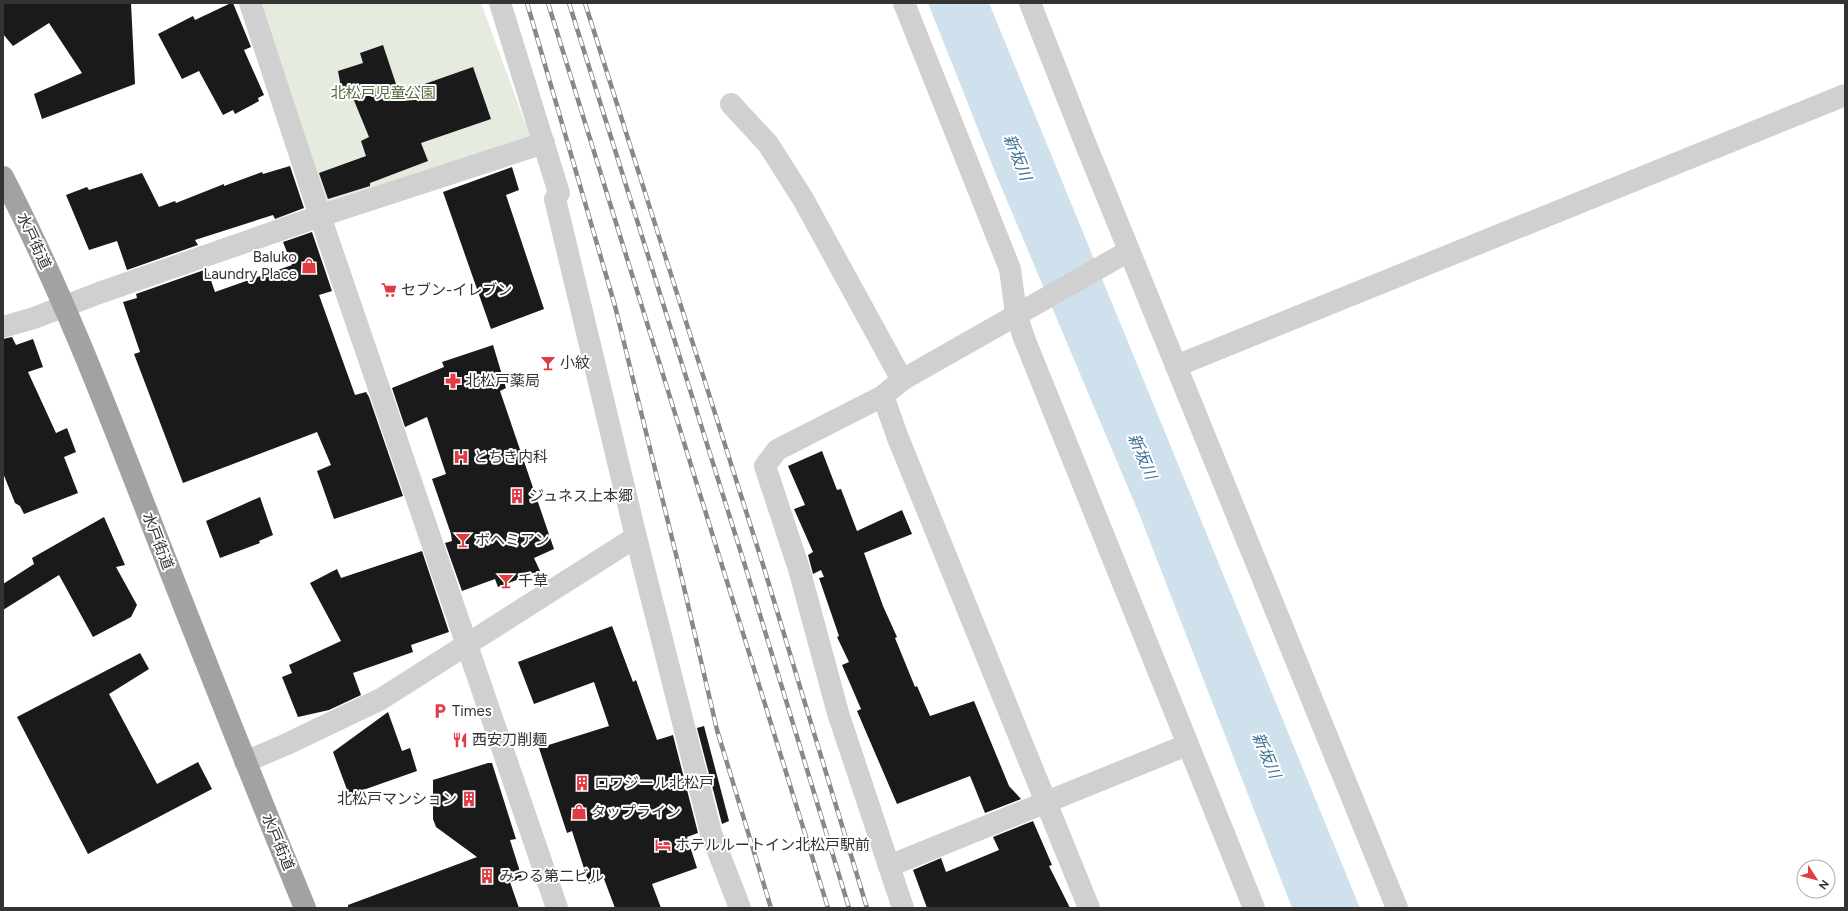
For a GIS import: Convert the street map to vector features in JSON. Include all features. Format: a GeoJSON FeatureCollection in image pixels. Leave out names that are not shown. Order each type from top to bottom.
{"type":"FeatureCollection","features":[{"type":"Feature","properties":{"kind":"highway","name":"水戸街道"},"geometry":{"type":"LineString","coordinates":[[3,177],[64,306],[105,404],[245,762],[305,908]]}},
{"type":"Feature","properties":{"kind":"street"},"geometry":{"type":"LineString","coordinates":[[250,3],[320,216],[557,908]]}},
{"type":"Feature","properties":{"kind":"street"},"geometry":{"type":"LineString","coordinates":[[500,3],[559,193],[555,199],[636,537],[711,832],[740,908]]}},
{"type":"Feature","properties":{"kind":"street"},"geometry":{"type":"LineString","coordinates":[[904,3],[1010,269],[1016,314],[1024,338],[1187,746],[1254,908]]}},
{"type":"Feature","properties":{"kind":"street"},"geometry":{"type":"LineString","coordinates":[[1030,3],[1129,251],[1397,908]]}},
{"type":"Feature","properties":{"kind":"street"},"geometry":{"type":"LineString","coordinates":[[1176,366],[1845,95]]}},
{"type":"Feature","properties":{"kind":"street"},"geometry":{"type":"LineString","coordinates":[[731,104],[768,144],[803,199],[902,380]]}},
{"type":"Feature","properties":{"kind":"street"},"geometry":{"type":"LineString","coordinates":[[3,327],[34,318],[64,306],[320,216],[544,143]]}},
{"type":"Feature","properties":{"kind":"street"},"geometry":{"type":"LineString","coordinates":[[903,908],[838,713],[799,569],[765,466],[777,450],[883,396],[902,380],[1129,251]]}},
{"type":"Feature","properties":{"kind":"street"},"geometry":{"type":"LineString","coordinates":[[883,396],[898,438],[1088,908]]}},
{"type":"Feature","properties":{"kind":"street"},"geometry":{"type":"LineString","coordinates":[[245,762],[287,744],[381,699],[636,537]]}},
{"type":"Feature","properties":{"kind":"street"},"geometry":{"type":"LineString","coordinates":[[889,866],[1187,746]]}},
{"type":"Feature","properties":{"kind":"green space","name":"北松戸児童公園"},"geometry":{"type":"Polygon","coordinates":[[[256,3],[481,3],[531,139],[328,205],[256,3]]]}},
{"type":"Feature","properties":{"kind":"water","name":"新坂川"},"geometry":{"type":"Polygon","coordinates":[[[928,3],[989,3],[1360,908],[1292,908],[1140,516],[997,177],[928,3]]]}},
{"type":"Feature","properties":{"kind":"building"},"geometry":{"type":"Polygon","coordinates":[[[3,3],[131,3],[135,84],[42,119],[34,94],[82,73],[49,23],[13,46],[3,34],[3,3]]]}},
{"type":"Feature","properties":{"kind":"building"},"geometry":{"type":"Polygon","coordinates":[[[233,3],[251,47],[244,50],[264,95],[258,98],[259,101],[235,114],[233,110],[223,115],[199,71],[182,79],[158,34],[193,16],[195,20],[233,3]]]}},
{"type":"Feature","properties":{"kind":"building"},"geometry":{"type":"Polygon","coordinates":[[[383,45],[399,93],[473,67],[491,119],[421,143],[428,161],[370,183],[370,186],[328,199],[319,173],[366,156],[361,141],[369,137],[353,98],[351,98],[349,92],[342,93],[338,71],[363,63],[360,53],[383,45]]]}},
{"type":"Feature","properties":{"kind":"building"},"geometry":{"type":"Polygon","coordinates":[[[290,166],[304,208],[275,219],[273,215],[195,240],[198,245],[127,270],[117,241],[89,250],[66,195],[87,187],[89,190],[142,173],[159,207],[175,201],[176,203],[224,184],[224,186],[262,172],[263,174],[290,166]]]}},
{"type":"Feature","properties":{"kind":"building"},"geometry":{"type":"Polygon","coordinates":[[[512,167],[519,190],[506,195],[544,309],[491,329],[443,192],[512,167]]]}},
{"type":"Feature","properties":{"kind":"building"},"geometry":{"type":"Polygon","coordinates":[[[312,232],[332,291],[319,295],[355,395],[366,392],[369,397],[403,496],[334,519],[317,471],[331,465],[317,432],[183,483],[134,354],[140,352],[123,302],[137,298],[136,294],[207,269],[215,292],[292,265],[283,242],[312,232]]]}},
{"type":"Feature","properties":{"kind":"building"},"geometry":{"type":"Polygon","coordinates":[[[12,337],[16,345],[33,339],[43,367],[28,372],[56,433],[67,428],[76,452],[64,457],[78,493],[24,514],[20,506],[15,503],[3,473],[3,339],[12,337]]]}},
{"type":"Feature","properties":{"kind":"building"},"geometry":{"type":"Polygon","coordinates":[[[493,345],[506,388],[500,391],[554,549],[534,558],[540,571],[498,587],[495,579],[462,591],[445,543],[452,541],[451,534],[432,479],[446,474],[427,417],[405,427],[392,388],[444,367],[442,362],[493,345]]]}},
{"type":"Feature","properties":{"kind":"building"},"geometry":{"type":"Polygon","coordinates":[[[822,451],[837,490],[841,489],[857,531],[902,510],[912,534],[864,553],[883,606],[897,637],[895,638],[915,687],[917,686],[930,716],[974,701],[1009,786],[1021,799],[985,813],[970,776],[897,804],[857,711],[861,709],[842,665],[849,662],[837,637],[839,636],[819,578],[824,577],[821,570],[813,574],[808,555],[813,552],[794,509],[805,505],[788,466],[822,451]]]}},
{"type":"Feature","properties":{"kind":"building"},"geometry":{"type":"Polygon","coordinates":[[[260,497],[273,535],[259,541],[260,543],[220,558],[206,521],[260,497]]]}},
{"type":"Feature","properties":{"kind":"building"},"geometry":{"type":"Polygon","coordinates":[[[104,517],[125,565],[116,567],[137,605],[131,617],[93,637],[59,575],[3,610],[3,584],[34,564],[32,558],[104,517]]]}},
{"type":"Feature","properties":{"kind":"building"},"geometry":{"type":"Polygon","coordinates":[[[422,551],[449,632],[411,645],[413,652],[353,673],[361,695],[329,710],[298,717],[282,677],[292,673],[289,665],[341,641],[310,583],[337,569],[341,578],[422,551]]]}},
{"type":"Feature","properties":{"kind":"building"},"geometry":{"type":"Polygon","coordinates":[[[612,626],[633,682],[636,680],[657,740],[673,735],[698,833],[687,837],[697,868],[652,884],[661,908],[615,908],[604,879],[589,884],[572,831],[567,833],[539,748],[609,726],[594,682],[534,704],[518,662],[612,626]]]}},
{"type":"Feature","properties":{"kind":"building"},"geometry":{"type":"Polygon","coordinates":[[[140,653],[149,669],[109,694],[157,784],[198,762],[212,789],[88,854],[17,717],[140,653]]]}},
{"type":"Feature","properties":{"kind":"building"},"geometry":{"type":"Polygon","coordinates":[[[388,712],[402,751],[410,748],[417,771],[349,795],[333,752],[388,712]]]}},
{"type":"Feature","properties":{"kind":"building"},"geometry":{"type":"Polygon","coordinates":[[[704,726],[729,821],[722,824],[697,728],[704,726]]]}},
{"type":"Feature","properties":{"kind":"building"},"geometry":{"type":"Polygon","coordinates":[[[492,763],[516,839],[510,840],[522,878],[510,882],[519,908],[348,908],[348,905],[477,857],[436,827],[433,819],[433,780],[492,763]]]}},
{"type":"Feature","properties":{"kind":"building"},"geometry":{"type":"Polygon","coordinates":[[[1033,821],[1052,865],[1049,866],[1070,908],[927,908],[913,870],[941,858],[946,872],[999,850],[993,837],[1033,821]]]}},
{"type":"Feature","properties":{"kind":"railway"},"geometry":{"type":"LineString","coordinates":[[527,3],[615,306],[682,579],[717,730],[771,908]]}},
{"type":"Feature","properties":{"kind":"railway"},"geometry":{"type":"LineString","coordinates":[[548,3],[828,908]]}},
{"type":"Feature","properties":{"kind":"railway"},"geometry":{"type":"LineString","coordinates":[[569,3],[747,572],[849,908]]}},
{"type":"Feature","properties":{"kind":"railway"},"geometry":{"type":"LineString","coordinates":[[585,3],[764,568],[867,908]]}},
{"type":"Feature","properties":{"kind":"place","name":"Baluko Laundry Place"},"geometry":{"type":"Point","coordinates":[309,266]}},
{"type":"Feature","properties":{"kind":"place","name":"セブン-イレブン"},"geometry":{"type":"Point","coordinates":[389,290]}},
{"type":"Feature","properties":{"kind":"place","name":"小紋"},"geometry":{"type":"Point","coordinates":[548,363]}},
{"type":"Feature","properties":{"kind":"place","name":"北松戸薬局"},"geometry":{"type":"Point","coordinates":[453,381]}},
{"type":"Feature","properties":{"kind":"place","name":"とちき内科"},"geometry":{"type":"Point","coordinates":[461,457]}},
{"type":"Feature","properties":{"kind":"place","name":"ジュネス上本郷"},"geometry":{"type":"Point","coordinates":[517,496]}},
{"type":"Feature","properties":{"kind":"place","name":"ボヘミアン"},"geometry":{"type":"Point","coordinates":[463,540]}},
{"type":"Feature","properties":{"kind":"place","name":"千草"},"geometry":{"type":"Point","coordinates":[506,581]}},
{"type":"Feature","properties":{"kind":"place","name":"Times"},"geometry":{"type":"Point","coordinates":[440,711]}},
{"type":"Feature","properties":{"kind":"place","name":"西安刀削麺"},"geometry":{"type":"Point","coordinates":[460,740]}},
{"type":"Feature","properties":{"kind":"place","name":"ロワジール北松戸"},"geometry":{"type":"Point","coordinates":[582,783]}},
{"type":"Feature","properties":{"kind":"place","name":"北松戸マンション"},"geometry":{"type":"Point","coordinates":[469,799]}},
{"type":"Feature","properties":{"kind":"place","name":"タップライン"},"geometry":{"type":"Point","coordinates":[579,812]}},
{"type":"Feature","properties":{"kind":"place","name":"ホテルルートイン北松戸駅前"},"geometry":{"type":"Point","coordinates":[663,845]}},
{"type":"Feature","properties":{"kind":"place","name":"みつる第二ビル"},"geometry":{"type":"Point","coordinates":[487,876]}}]}
